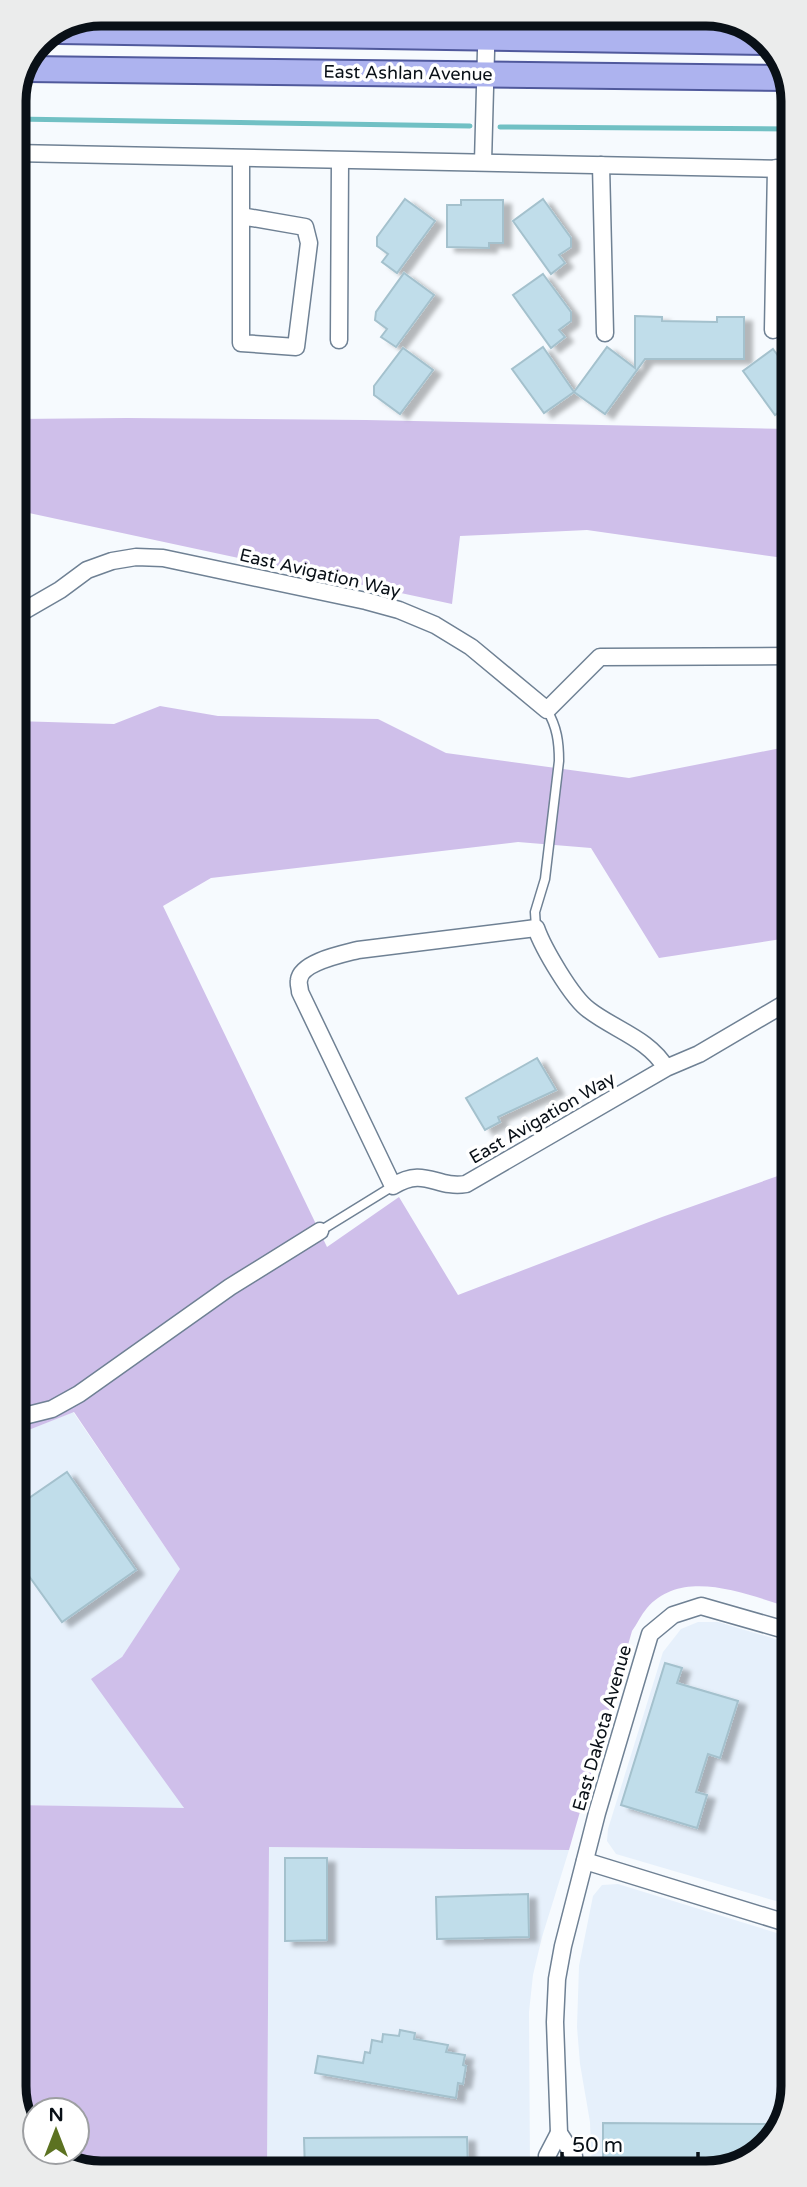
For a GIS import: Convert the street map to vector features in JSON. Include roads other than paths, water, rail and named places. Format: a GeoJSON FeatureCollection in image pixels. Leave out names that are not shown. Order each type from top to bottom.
{"type":"FeatureCollection","features":[{"type":"Feature","properties":{"kind":"main road","name":"East Ashlan Avenue"},"geometry":{"type":"LineString","coordinates":[[77,31],[487,26],[750,41]]}},
{"type":"Feature","properties":{"kind":"main road","name":"East Ashlan Avenue"},"geometry":{"type":"LineString","coordinates":[[34,69],[777,78]]}},
{"type":"Feature","properties":{"kind":"street"},"geometry":{"type":"LineString","coordinates":[[483,162],[487,26]]}},
{"type":"Feature","properties":{"kind":"street"},"geometry":{"type":"LineString","coordinates":[[26,153],[781,168]]}},
{"type":"Feature","properties":{"kind":"street"},"geometry":{"type":"LineString","coordinates":[[241,159],[241,216],[241,344],[296,347],[309,243],[305,227],[241,216]]}},
{"type":"Feature","properties":{"kind":"street"},"geometry":{"type":"LineString","coordinates":[[339,340],[340,161]]}},
{"type":"Feature","properties":{"kind":"street"},"geometry":{"type":"LineString","coordinates":[[601,165],[606,333]]}},
{"type":"Feature","properties":{"kind":"street"},"geometry":{"type":"LineString","coordinates":[[773,330],[781,200]]}},
{"type":"Feature","properties":{"kind":"street","name":"East Avigation Way"},"geometry":{"type":"LineString","coordinates":[[26,609],[60,590],[87,570],[112,561],[136,557],[163,558],[399,610],[435,625],[471,647],[547,710]]}},
{"type":"Feature","properties":{"kind":"street"},"geometry":{"type":"LineString","coordinates":[[547,710],[600,657],[781,656]]}},
{"type":"Feature","properties":{"kind":"street"},"geometry":{"type":"LineString","coordinates":[[393,1185],[300,992],[298,979],[304,969],[347,953],[537,928],[578,1002],[650,1047],[667,1068]]}},
{"type":"Feature","properties":{"kind":"street","name":"East Avigation Way"},"geometry":{"type":"LineString","coordinates":[[393,1185],[406,1177],[425,1177],[455,1186],[467,1184],[667,1068],[699,1054],[781,1006]]}},
{"type":"Feature","properties":{"kind":"street","name":"East Avigation Way"},"geometry":{"type":"LineString","coordinates":[[26,1416],[52,1409],[79,1394],[230,1287],[320,1231]]}},
{"type":"Feature","properties":{"kind":"street","name":"East Dakota Avenue"},"geometry":{"type":"LineString","coordinates":[[547,2161],[547,2155],[559,2133],[555,2022],[557,1979],[585,1861],[650,1634],[673,1615],[701,1606],[781,1629]]}},
{"type":"Feature","properties":{"kind":"street"},"geometry":{"type":"LineString","coordinates":[[585,1861],[781,1921]]}},
{"type":"Feature","properties":{"kind":"street","name":"East Dakota Avenue"},"geometry":{"type":"LineString","coordinates":[[559,2133],[574,2155],[574,2161]]}},
{"type":"Feature","properties":{"kind":"lane"},"geometry":{"type":"LineString","coordinates":[[537,928],[535,912],[545,879],[559,761],[555,723],[547,710]]}},
{"type":"Feature","properties":{"kind":"lane","name":"East Avigation Way"},"geometry":{"type":"LineString","coordinates":[[320,1231],[393,1185]]}},
{"type":"Feature","properties":{"kind":"waterway"},"geometry":{"type":"LineString","coordinates":[[26,119],[470,126]]}},
{"type":"Feature","properties":{"kind":"waterway"},"geometry":{"type":"LineString","coordinates":[[500,127],[781,129]]}}]}
